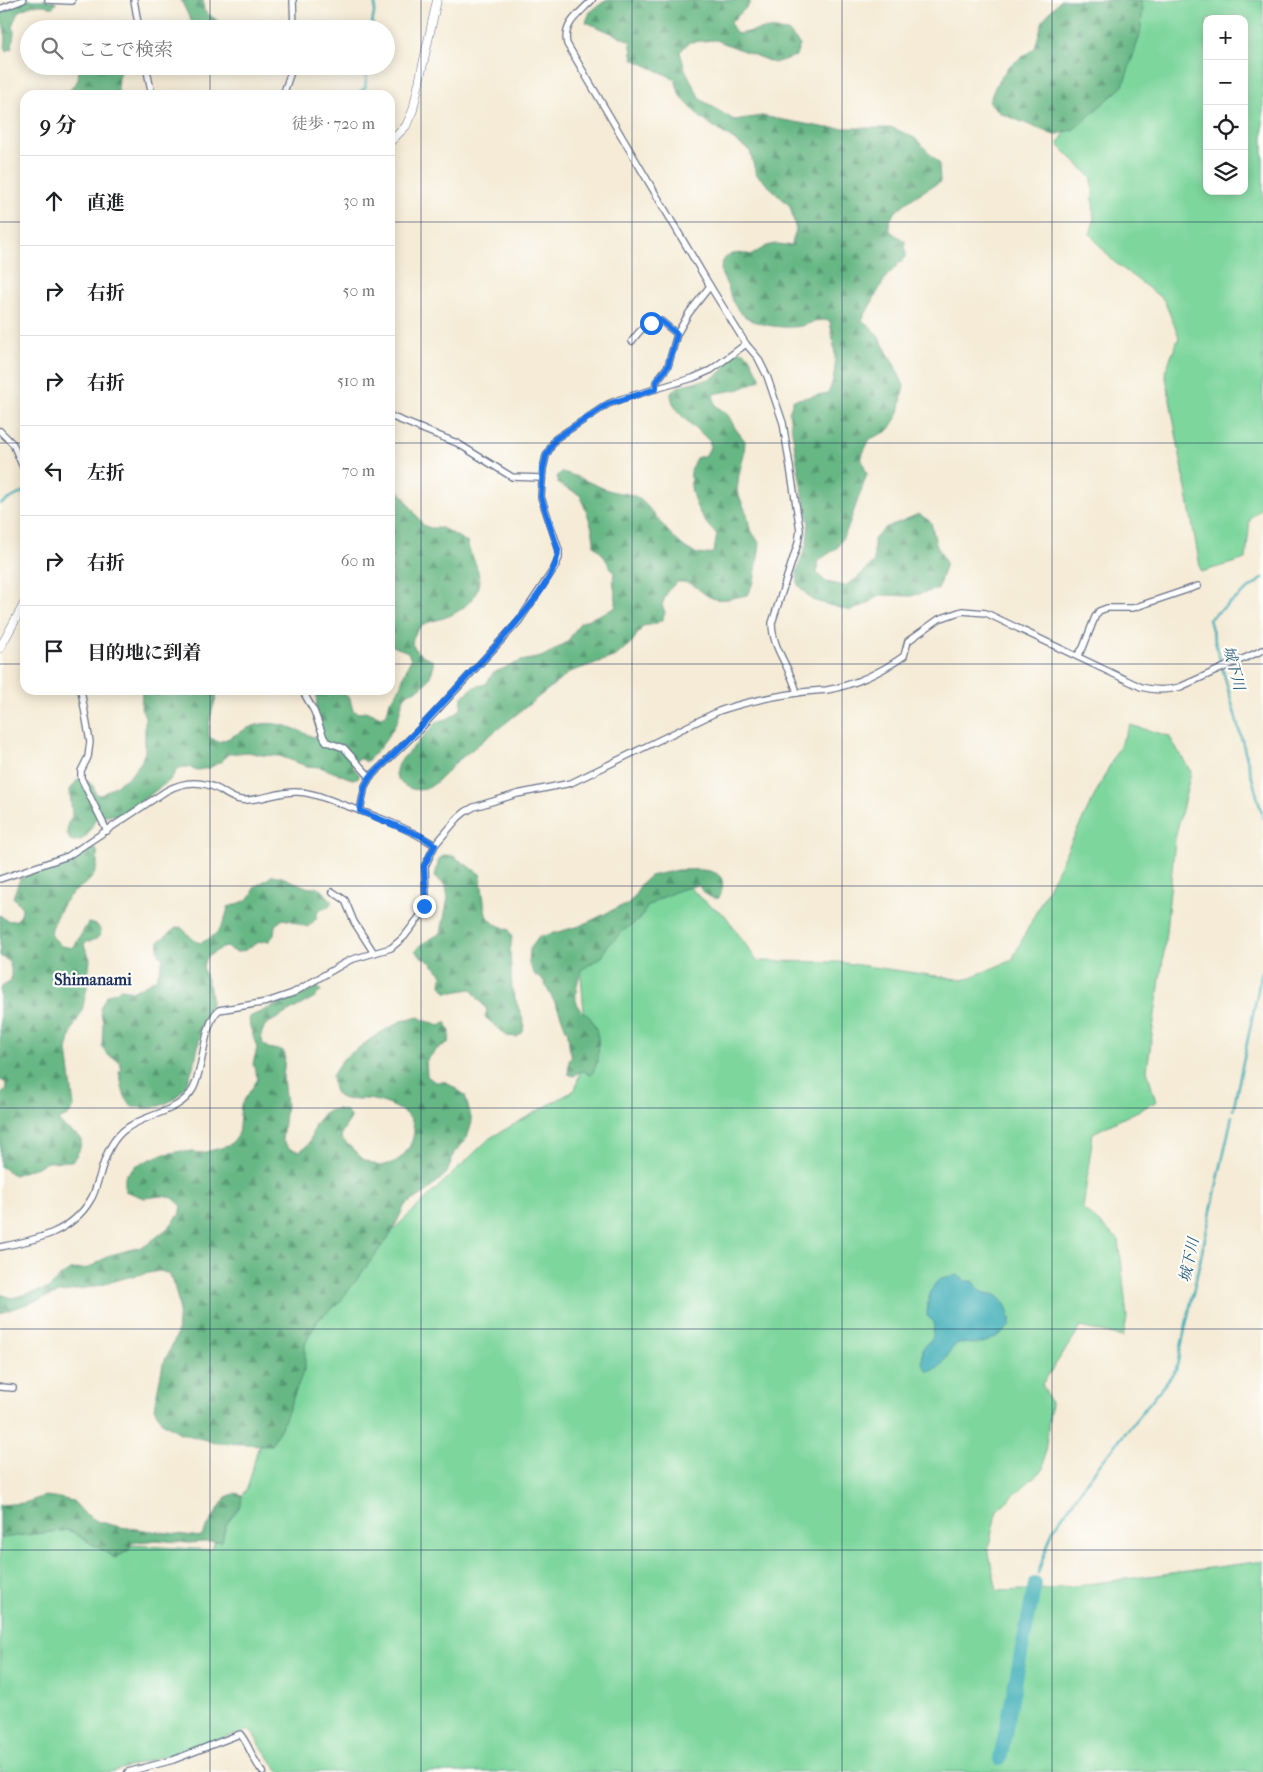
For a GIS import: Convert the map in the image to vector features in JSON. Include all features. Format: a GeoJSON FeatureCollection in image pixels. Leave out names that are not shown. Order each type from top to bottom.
{"type":"FeatureCollection","features":[{"type":"Feature","properties":{"kind":"street"},"geometry":{"type":"LineString","coordinates":[[0,9],[23,0]]}},
{"type":"Feature","properties":{"kind":"street"},"geometry":{"type":"LineString","coordinates":[[48,0],[72,1]]}},
{"type":"Feature","properties":{"kind":"street"},"geometry":{"type":"LineString","coordinates":[[134,0],[137,20]]}},
{"type":"Feature","properties":{"kind":"street"},"geometry":{"type":"LineString","coordinates":[[293,0],[294,20]]}},
{"type":"Feature","properties":{"kind":"street"},"geometry":{"type":"LineString","coordinates":[[395,137],[406,126],[413,110],[437,0]]}},
{"type":"Feature","properties":{"kind":"street"},"geometry":{"type":"LineString","coordinates":[[592,0],[571,21],[565,35],[568,44],[710,286],[746,344],[758,358],[767,376],[783,423],[800,530],[798,543],[772,623],[772,630],[775,644],[794,680],[797,692]]}},
{"type":"Feature","properties":{"kind":"street"},"geometry":{"type":"LineString","coordinates":[[148,75],[151,90]]}},
{"type":"Feature","properties":{"kind":"street"},"geometry":{"type":"LineString","coordinates":[[285,90],[291,75]]}},
{"type":"Feature","properties":{"kind":"street"},"geometry":{"type":"LineString","coordinates":[[656,389],[656,382],[668,366],[677,334],[689,313],[710,286]]}},
{"type":"Feature","properties":{"kind":"street"},"geometry":{"type":"LineString","coordinates":[[632,341],[639,330],[657,321],[661,321],[677,334]]}},
{"type":"Feature","properties":{"kind":"street"},"geometry":{"type":"LineString","coordinates":[[360,811],[365,786],[370,777],[419,730],[520,621],[555,567],[558,550],[541,497],[546,456],[555,439],[608,404],[693,378],[711,370],[746,344]]}},
{"type":"Feature","properties":{"kind":"street"},"geometry":{"type":"LineString","coordinates":[[395,418],[457,443],[512,477],[542,478]]}},
{"type":"Feature","properties":{"kind":"street"},"geometry":{"type":"LineString","coordinates":[[0,431],[13,444],[20,460]]}},
{"type":"Feature","properties":{"kind":"street"},"geometry":{"type":"LineString","coordinates":[[1077,656],[1083,648],[1099,611],[1107,608],[1133,608],[1198,586]]}},
{"type":"Feature","properties":{"kind":"street"},"geometry":{"type":"LineString","coordinates":[[0,648],[20,611]]}},
{"type":"Feature","properties":{"kind":"street"},"geometry":{"type":"LineString","coordinates":[[0,1247],[36,1240],[62,1228],[78,1215],[93,1196],[107,1154],[118,1136],[132,1124],[176,1106],[189,1096],[196,1082],[211,1020],[219,1010],[267,1002],[293,994],[350,960],[392,948],[404,937],[420,916],[426,900],[424,866],[435,845],[458,818],[474,807],[517,794],[571,783],[719,711],[738,704],[797,692],[829,690],[862,679],[904,656],[908,641],[939,619],[962,611],[986,613],[1141,687],[1152,690],[1167,690],[1180,687],[1263,650]]}},
{"type":"Feature","properties":{"kind":"street"},"geometry":{"type":"LineString","coordinates":[[82,695],[90,742],[88,757],[81,771],[81,778],[107,831]]}},
{"type":"Feature","properties":{"kind":"street"},"geometry":{"type":"LineString","coordinates":[[305,695],[327,742],[344,748],[370,777]]}},
{"type":"Feature","properties":{"kind":"street"},"geometry":{"type":"LineString","coordinates":[[0,879],[68,856],[166,791],[183,783],[209,785],[242,800],[286,792],[306,793],[360,811],[421,836],[435,845]]}},
{"type":"Feature","properties":{"kind":"street"},"geometry":{"type":"LineString","coordinates":[[333,892],[345,900],[354,922],[374,953]]}},
{"type":"Feature","properties":{"kind":"street"},"geometry":{"type":"LineString","coordinates":[[0,1386],[13,1388]]}},
{"type":"Feature","properties":{"kind":"street"},"geometry":{"type":"LineString","coordinates":[[128,1772],[173,1760],[240,1734],[246,1740],[247,1748],[263,1772]]}},
{"type":"Feature","properties":{"kind":"green space"},"geometry":{"type":"Polygon","coordinates":[[[26,0],[45,0],[55,2],[56,4],[53,7],[33,5],[19,11],[13,23],[12,48],[7,51],[5,49],[6,38],[1,14],[2,10],[26,0]]]}},
{"type":"Feature","properties":{"kind":"green space"},"geometry":{"type":"Polygon","coordinates":[[[181,0],[203,0],[204,11],[218,20],[191,20],[181,0]]]}},
{"type":"Feature","properties":{"kind":"green space"},"geometry":{"type":"Polygon","coordinates":[[[606,0],[750,0],[750,4],[730,23],[737,34],[764,29],[788,31],[800,45],[796,56],[774,63],[716,40],[689,42],[680,52],[685,69],[700,99],[734,120],[762,116],[827,128],[893,128],[915,138],[939,163],[940,182],[910,200],[891,218],[890,230],[905,241],[906,256],[886,277],[862,320],[875,331],[904,386],[899,413],[888,431],[870,439],[861,457],[867,474],[847,530],[837,548],[819,560],[817,573],[826,582],[845,586],[856,579],[874,562],[874,539],[885,528],[919,514],[931,522],[936,544],[946,563],[938,589],[911,596],[880,595],[865,605],[850,611],[812,600],[798,585],[797,571],[807,543],[809,520],[802,491],[789,413],[793,400],[828,393],[832,384],[835,366],[830,321],[818,320],[795,327],[775,326],[749,319],[737,308],[721,273],[724,260],[727,256],[736,253],[752,255],[771,245],[791,246],[796,230],[790,206],[756,174],[750,151],[701,118],[680,96],[675,79],[633,59],[630,41],[586,22],[590,12],[606,0]]]}},
{"type":"Feature","properties":{"kind":"green space"},"geometry":{"type":"Polygon","coordinates":[[[1060,0],[1141,0],[1143,8],[1140,35],[1123,86],[1073,130],[1054,135],[1000,113],[989,102],[996,85],[1008,67],[1035,48],[1043,20],[1060,0]]]}},
{"type":"Feature","properties":{"kind":"green space"},"geometry":{"type":"Polygon","coordinates":[[[1108,0],[1263,0],[1263,507],[1250,518],[1246,559],[1201,572],[1165,372],[1179,337],[1164,300],[1113,261],[1090,234],[1094,221],[1092,178],[1058,145],[1098,73],[1108,0]]]}},
{"type":"Feature","properties":{"kind":"green space"},"geometry":{"type":"Polygon","coordinates":[[[78,75],[119,75],[118,90],[70,90],[78,80],[78,75]]]}},
{"type":"Feature","properties":{"kind":"green space"},"geometry":{"type":"Polygon","coordinates":[[[738,350],[749,356],[760,380],[740,389],[713,394],[715,405],[728,415],[745,441],[737,492],[747,514],[750,529],[760,544],[754,582],[747,595],[720,600],[712,598],[689,583],[677,582],[668,590],[662,605],[665,612],[663,619],[655,624],[643,626],[632,642],[616,656],[570,672],[455,763],[433,785],[425,789],[416,790],[403,785],[396,774],[402,759],[438,721],[447,719],[457,713],[461,708],[462,697],[474,687],[486,684],[493,673],[521,661],[541,657],[553,651],[567,642],[580,623],[615,608],[614,573],[603,555],[594,545],[591,526],[580,495],[558,484],[557,476],[562,472],[608,490],[635,496],[682,545],[692,552],[703,555],[714,552],[717,534],[703,519],[691,488],[692,467],[696,458],[706,455],[710,442],[680,414],[672,401],[671,393],[682,385],[707,380],[719,374],[725,368],[730,357],[738,350]]]}},
{"type":"Feature","properties":{"kind":"green space"},"geometry":{"type":"Polygon","coordinates":[[[395,490],[399,490],[423,525],[430,528],[442,528],[467,542],[479,574],[479,579],[477,591],[466,606],[449,616],[421,626],[417,630],[412,644],[417,652],[433,661],[432,672],[423,686],[406,695],[397,721],[379,748],[366,762],[362,759],[353,762],[352,766],[359,774],[359,777],[349,778],[320,767],[306,766],[280,756],[248,752],[228,754],[222,761],[209,768],[197,770],[182,767],[177,770],[170,780],[123,815],[106,815],[96,818],[84,838],[75,841],[70,840],[67,833],[68,823],[72,816],[70,790],[78,779],[90,783],[96,794],[101,795],[130,776],[141,762],[145,752],[145,716],[141,708],[142,695],[217,695],[211,713],[209,737],[218,742],[228,739],[252,726],[264,724],[279,724],[313,737],[318,736],[315,726],[317,695],[346,695],[350,699],[353,711],[360,713],[365,711],[381,717],[387,714],[390,701],[398,692],[411,660],[408,652],[395,647],[395,490]]]}},
{"type":"Feature","properties":{"kind":"green space"},"geometry":{"type":"Polygon","coordinates":[[[1130,725],[1169,736],[1191,772],[1175,839],[1164,952],[1147,1070],[1156,1102],[1093,1133],[1083,1209],[1119,1240],[1127,1318],[1123,1337],[1081,1327],[1042,1384],[1051,1403],[1043,1469],[997,1510],[988,1549],[997,1591],[1050,1589],[1263,1561],[1263,1772],[279,1772],[250,1730],[111,1772],[0,1772],[0,1535],[35,1521],[114,1544],[210,1550],[248,1486],[261,1436],[319,1300],[490,1138],[575,1090],[587,1046],[579,953],[681,880],[708,904],[725,915],[757,961],[838,962],[964,980],[1012,960],[1130,725]]]}},
{"type":"Feature","properties":{"kind":"green space"},"geometry":{"type":"Polygon","coordinates":[[[94,848],[97,851],[96,870],[89,880],[66,900],[56,916],[51,935],[61,946],[73,948],[88,923],[97,925],[101,931],[97,938],[86,942],[84,945],[90,959],[87,988],[82,1011],[72,1030],[67,1050],[74,1107],[68,1116],[58,1120],[63,1126],[81,1138],[80,1147],[72,1161],[47,1162],[14,1175],[0,1166],[0,1096],[7,1088],[5,1082],[0,1080],[0,988],[11,981],[11,969],[9,961],[0,956],[0,915],[7,921],[17,920],[21,915],[22,908],[13,897],[20,879],[48,866],[59,865],[84,850],[94,848]]]}},
{"type":"Feature","properties":{"kind":"green space"},"geometry":{"type":"Polygon","coordinates":[[[445,855],[453,856],[480,874],[486,915],[495,924],[509,930],[512,938],[510,952],[512,990],[524,1023],[523,1032],[517,1037],[507,1036],[485,1017],[487,1010],[471,989],[446,992],[441,985],[442,975],[430,962],[415,951],[420,945],[441,933],[448,898],[446,886],[435,877],[439,859],[445,855]]]}},
{"type":"Feature","properties":{"kind":"green space"},"geometry":{"type":"Polygon","coordinates":[[[677,870],[704,870],[718,875],[722,880],[719,898],[710,897],[698,885],[679,890],[659,899],[647,907],[640,919],[607,945],[603,956],[581,970],[576,989],[576,1001],[578,1007],[589,1017],[597,1031],[599,1047],[597,1063],[591,1075],[585,1071],[579,1072],[574,1076],[568,1074],[569,1061],[572,1056],[567,1031],[544,981],[535,975],[529,964],[530,949],[539,937],[580,926],[627,905],[641,884],[650,876],[677,870]]]}},
{"type":"Feature","properties":{"kind":"green space"},"geometry":{"type":"Polygon","coordinates":[[[273,875],[309,888],[316,887],[321,889],[332,901],[328,907],[318,911],[316,919],[308,927],[283,919],[275,925],[274,935],[269,941],[259,942],[241,952],[225,947],[206,959],[204,970],[210,991],[211,1003],[202,1028],[190,1076],[177,1096],[167,1103],[151,1108],[132,1107],[123,1090],[119,1073],[121,1068],[119,1061],[109,1056],[102,1047],[103,1023],[100,1008],[107,995],[121,989],[134,991],[156,979],[163,960],[158,951],[159,941],[180,927],[200,943],[206,940],[216,934],[222,925],[228,907],[248,899],[254,888],[273,875]]]}},
{"type":"Feature","properties":{"kind":"green space"},"geometry":{"type":"Polygon","coordinates":[[[318,987],[321,991],[315,997],[265,1025],[261,1035],[263,1044],[268,1048],[283,1051],[285,1055],[283,1078],[286,1104],[282,1140],[290,1149],[300,1151],[309,1144],[315,1124],[326,1111],[337,1109],[346,1111],[351,1118],[342,1132],[341,1138],[363,1159],[379,1166],[394,1162],[404,1154],[412,1142],[414,1129],[409,1117],[395,1107],[383,1102],[366,1099],[347,1099],[338,1096],[333,1085],[332,1076],[343,1059],[378,1034],[401,1021],[419,1017],[440,1026],[446,1022],[450,1032],[449,1042],[437,1049],[426,1061],[427,1076],[435,1082],[446,1082],[465,1095],[472,1122],[467,1138],[454,1153],[447,1173],[425,1193],[405,1205],[391,1234],[339,1303],[317,1321],[305,1344],[305,1367],[283,1424],[271,1445],[217,1443],[180,1433],[162,1422],[154,1408],[163,1364],[177,1335],[179,1305],[173,1281],[169,1274],[160,1271],[132,1276],[101,1285],[59,1293],[0,1313],[0,1294],[12,1298],[50,1288],[58,1278],[70,1270],[89,1268],[110,1255],[145,1246],[168,1228],[179,1215],[182,1206],[173,1198],[162,1196],[144,1198],[125,1191],[125,1176],[135,1166],[160,1155],[182,1151],[202,1153],[228,1146],[238,1136],[241,1105],[258,1079],[253,1064],[257,1048],[250,1027],[249,1017],[318,987]]]}},
{"type":"Feature","properties":{"kind":"green space"},"geometry":{"type":"Polygon","coordinates":[[[236,1493],[242,1495],[241,1505],[226,1525],[222,1541],[189,1543],[156,1540],[131,1543],[129,1550],[115,1558],[69,1530],[0,1538],[0,1505],[24,1503],[45,1496],[73,1501],[84,1513],[97,1521],[120,1527],[201,1537],[226,1497],[236,1493]]]}},
{"type":"Feature","properties":{"kind":"water"},"geometry":{"type":"Polygon","coordinates":[[[957,1275],[966,1281],[973,1281],[982,1291],[999,1297],[1007,1309],[1010,1326],[999,1336],[989,1341],[974,1344],[958,1343],[938,1368],[927,1371],[922,1364],[923,1348],[933,1337],[934,1322],[927,1316],[930,1293],[940,1279],[957,1275]]]}},
{"type":"Feature","properties":{"kind":"waterway"},"geometry":{"type":"LineString","coordinates":[[373,20],[375,0]]}},
{"type":"Feature","properties":{"kind":"waterway"},"geometry":{"type":"LineString","coordinates":[[362,90],[365,88],[367,75]]}},
{"type":"Feature","properties":{"kind":"waterway"},"geometry":{"type":"LineString","coordinates":[[0,504],[20,494]]}},
{"type":"Feature","properties":{"kind":"waterway","name":"城下川"},"geometry":{"type":"LineString","coordinates":[[1263,578],[1209,619],[1263,818]]}},
{"type":"Feature","properties":{"kind":"waterway","name":"城下川"},"geometry":{"type":"LineString","coordinates":[[1233,1110],[1263,966]]}},
{"type":"Feature","properties":{"kind":"waterway","name":"城下川"},"geometry":{"type":"LineString","coordinates":[[1038,1573],[1053,1530],[1089,1478],[1176,1370],[1232,1116]]}},
{"type":"Feature","properties":{"kind":"waterway"},"geometry":{"type":"LineString","coordinates":[[1000,1759],[1035,1584]]}},
{"type":"Feature","properties":{"kind":"district","name":"Shimanami"},"geometry":{"type":"Point","coordinates":[93,979]}},
{"type":"Feature","properties":{"kind":"route"},"geometry":{"type":"LineString","coordinates":[[424,906],[426,891],[424,866],[435,845],[421,836],[360,811],[365,786],[370,777],[419,730],[520,621],[549,577],[558,558],[558,550],[541,497],[546,456],[555,439],[597,410],[620,399],[656,389],[656,382],[668,366],[677,334],[661,321],[651,323]]}}]}
